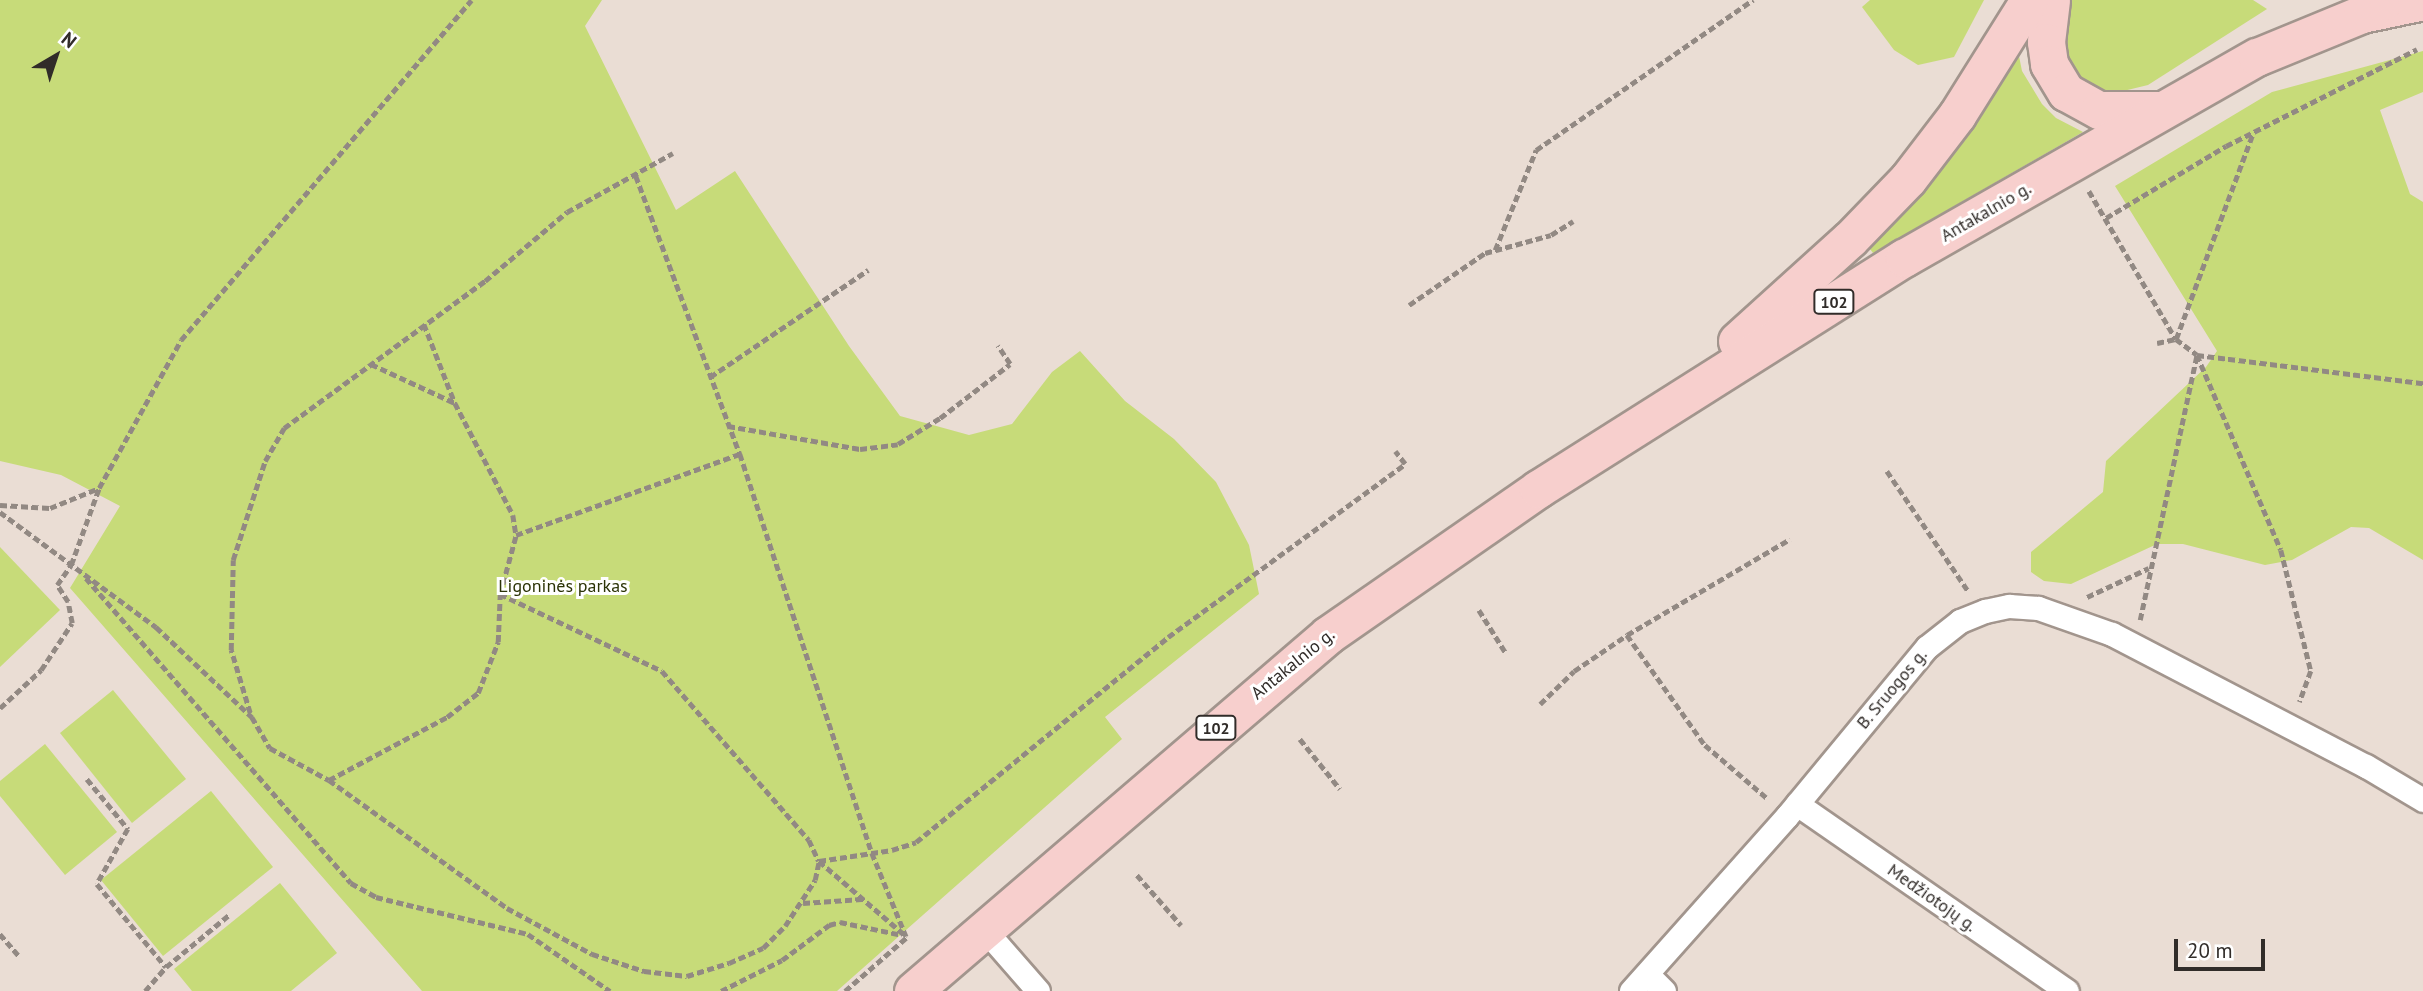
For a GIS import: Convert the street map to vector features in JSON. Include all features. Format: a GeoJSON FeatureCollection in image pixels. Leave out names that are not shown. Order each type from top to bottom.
{"type":"FeatureCollection","features":[{"type":"Feature","properties":{"kind":"main road","name":"Antakalnio g."},"geometry":{"type":"LineString","coordinates":[[913,991],[1328,635],[1601,447],[1712,364],[1850,239],[1898,189],[1957,115],[2028,0]]}},
{"type":"Feature","properties":{"kind":"main road"},"geometry":{"type":"LineString","coordinates":[[2051,0],[2046,42],[2049,64],[2066,92],[2099,110],[2168,110]]}},
{"type":"Feature","properties":{"kind":"main road","name":"Antakalnio g."},"geometry":{"type":"LineString","coordinates":[[1601,447],[1904,258],[2257,57],[2373,7],[2423,1]]}},
{"type":"Feature","properties":{"kind":"street","name":"B. Sruogos g."},"geometry":{"type":"LineString","coordinates":[[1631,991],[1792,810],[1927,647],[1960,621],[2009,606],[2076,618],[2135,644],[2292,726],[2423,800]]}},
{"type":"Feature","properties":{"kind":"street","name":"Medžiotojų g."},"geometry":{"type":"LineString","coordinates":[[1792,810],[2067,991]]}},
{"type":"Feature","properties":{"kind":"street"},"geometry":{"type":"LineString","coordinates":[[984,929],[1038,991]]}},
{"type":"Feature","properties":{"kind":"street"},"geometry":{"type":"LineString","coordinates":[[1647,974],[1664,991]]}},
{"type":"Feature","properties":{"kind":"path"},"geometry":{"type":"LineString","coordinates":[[0,708],[41,670],[72,623],[68,602],[57,585],[71,565],[99,488],[181,340],[471,0]]}},
{"type":"Feature","properties":{"kind":"path"},"geometry":{"type":"LineString","coordinates":[[1495,250],[1536,150],[1753,0]]}},
{"type":"Feature","properties":{"kind":"path"},"geometry":{"type":"LineString","coordinates":[[2106,218],[2253,132],[2417,50]]}},
{"type":"Feature","properties":{"kind":"path"},"geometry":{"type":"LineString","coordinates":[[2176,339],[2253,132]]}},
{"type":"Feature","properties":{"kind":"path"},"geometry":{"type":"LineString","coordinates":[[673,153],[568,212],[284,428],[265,461],[233,560],[229,606],[231,650],[252,717],[270,748],[329,780],[508,908],[592,954],[644,971],[687,975],[729,963],[763,948],[803,903],[819,861]]}},
{"type":"Feature","properties":{"kind":"path"},"geometry":{"type":"LineString","coordinates":[[636,176],[740,454],[872,853],[906,936]]}},
{"type":"Feature","properties":{"kind":"path"},"geometry":{"type":"LineString","coordinates":[[2089,191],[2176,339],[2197,355],[2281,550],[2311,671],[2292,726]]}},
{"type":"Feature","properties":{"kind":"path"},"geometry":{"type":"LineString","coordinates":[[1409,305],[1495,250],[1551,235],[1573,221]]}},
{"type":"Feature","properties":{"kind":"path"},"geometry":{"type":"LineString","coordinates":[[710,377],[868,270]]}},
{"type":"Feature","properties":{"kind":"path"},"geometry":{"type":"LineString","coordinates":[[329,780],[447,717],[478,693],[498,642],[500,594],[516,535],[513,515],[455,402],[424,324]]}},
{"type":"Feature","properties":{"kind":"path"},"geometry":{"type":"LineString","coordinates":[[2157,342],[2176,339]]}},
{"type":"Feature","properties":{"kind":"path"},"geometry":{"type":"LineString","coordinates":[[728,426],[860,449],[898,444],[940,418],[1010,364],[998,346]]}},
{"type":"Feature","properties":{"kind":"path"},"geometry":{"type":"LineString","coordinates":[[2197,355],[2423,383]]}},
{"type":"Feature","properties":{"kind":"path"},"geometry":{"type":"LineString","coordinates":[[2135,644],[2197,355]]}},
{"type":"Feature","properties":{"kind":"path"},"geometry":{"type":"LineString","coordinates":[[371,363],[455,402]]}},
{"type":"Feature","properties":{"kind":"path"},"geometry":{"type":"LineString","coordinates":[[819,861],[872,853],[916,842],[1168,637],[1405,464],[1395,451]]}},
{"type":"Feature","properties":{"kind":"path"},"geometry":{"type":"LineString","coordinates":[[516,535],[740,454]]}},
{"type":"Feature","properties":{"kind":"path"},"geometry":{"type":"LineString","coordinates":[[1887,471],[1969,592]]}},
{"type":"Feature","properties":{"kind":"path"},"geometry":{"type":"LineString","coordinates":[[0,505],[50,508],[99,488]]}},
{"type":"Feature","properties":{"kind":"path"},"geometry":{"type":"LineString","coordinates":[[0,512],[156,627],[252,717]]}},
{"type":"Feature","properties":{"kind":"path"},"geometry":{"type":"LineString","coordinates":[[1540,704],[1574,671],[1627,635],[1790,539]]}},
{"type":"Feature","properties":{"kind":"path"},"geometry":{"type":"LineString","coordinates":[[2076,618],[2085,598],[2150,567]]}},
{"type":"Feature","properties":{"kind":"path"},"geometry":{"type":"LineString","coordinates":[[81,572],[351,883],[376,897],[528,934],[610,991]]}},
{"type":"Feature","properties":{"kind":"path"},"geometry":{"type":"LineString","coordinates":[[500,594],[662,671],[809,840],[819,861],[906,936]]}},
{"type":"Feature","properties":{"kind":"path"},"geometry":{"type":"LineString","coordinates":[[1479,610],[1506,653]]}},
{"type":"Feature","properties":{"kind":"path"},"geometry":{"type":"LineString","coordinates":[[1627,635],[1705,745],[1792,810]]}},
{"type":"Feature","properties":{"kind":"path"},"geometry":{"type":"LineString","coordinates":[[1300,739],[1340,789]]}},
{"type":"Feature","properties":{"kind":"path"},"geometry":{"type":"LineString","coordinates":[[87,779],[128,829],[97,884],[166,967]]}},
{"type":"Feature","properties":{"kind":"path"},"geometry":{"type":"LineString","coordinates":[[1137,875],[1181,925]]}},
{"type":"Feature","properties":{"kind":"path"},"geometry":{"type":"LineString","coordinates":[[803,903],[863,899]]}},
{"type":"Feature","properties":{"kind":"path"},"geometry":{"type":"LineString","coordinates":[[145,991],[166,967],[230,914]]}},
{"type":"Feature","properties":{"kind":"path"},"geometry":{"type":"LineString","coordinates":[[721,991],[782,960],[829,925],[840,922],[906,936]]}},
{"type":"Feature","properties":{"kind":"path"},"geometry":{"type":"LineString","coordinates":[[0,934],[19,956]]}},
{"type":"Feature","properties":{"kind":"path"},"geometry":{"type":"LineString","coordinates":[[845,991],[906,936]]}},
{"type":"Feature","properties":{"kind":"green space","name":"Ligoninės parkas"},"geometry":{"type":"Polygon","coordinates":[[[0,0],[602,0],[585,26],[676,210],[735,171],[849,346],[900,416],[969,435],[1012,424],[1052,372],[1080,351],[1125,401],[1174,439],[1216,482],[1249,545],[1259,594],[1105,717],[1122,739],[837,991],[422,991],[70,588],[120,506],[61,475],[0,461],[0,0]]]}},
{"type":"Feature","properties":{"kind":"green space"},"geometry":{"type":"Polygon","coordinates":[[[1870,0],[1984,0],[1954,57],[1918,65],[1894,50],[1862,7],[1870,0]]]}},
{"type":"Feature","properties":{"kind":"green space"},"geometry":{"type":"Polygon","coordinates":[[[2069,0],[2253,0],[2267,9],[2148,85],[2115,93],[2086,85],[2067,62],[2062,29],[2069,0]]]}},
{"type":"Feature","properties":{"kind":"green space"},"geometry":{"type":"Polygon","coordinates":[[[2018,51],[2022,71],[2042,104],[2056,118],[2083,132],[1873,253],[1870,249],[1965,140],[2018,51]]]}},
{"type":"Feature","properties":{"kind":"green space"},"geometry":{"type":"Polygon","coordinates":[[[2423,51],[2423,92],[2380,110],[2410,194],[2423,202],[2423,560],[2369,528],[2351,527],[2292,560],[2265,565],[2183,544],[2157,544],[2071,584],[2044,581],[2031,572],[2031,552],[2103,492],[2106,461],[2206,367],[2217,351],[2115,186],[2272,92],[2423,51]]]}},
{"type":"Feature","properties":{"kind":"green space"},"geometry":{"type":"Polygon","coordinates":[[[0,547],[60,610],[0,667],[0,547]]]}},
{"type":"Feature","properties":{"kind":"green space"},"geometry":{"type":"Polygon","coordinates":[[[113,690],[186,779],[132,823],[60,733],[113,690]]]}},
{"type":"Feature","properties":{"kind":"green space"},"geometry":{"type":"Polygon","coordinates":[[[45,744],[117,832],[65,875],[0,796],[0,781],[45,744]]]}},
{"type":"Feature","properties":{"kind":"green space"},"geometry":{"type":"Polygon","coordinates":[[[211,791],[273,867],[163,956],[101,880],[211,791]]]}},
{"type":"Feature","properties":{"kind":"green space"},"geometry":{"type":"Polygon","coordinates":[[[280,883],[337,953],[291,991],[192,991],[174,969],[280,883]]]}}]}
